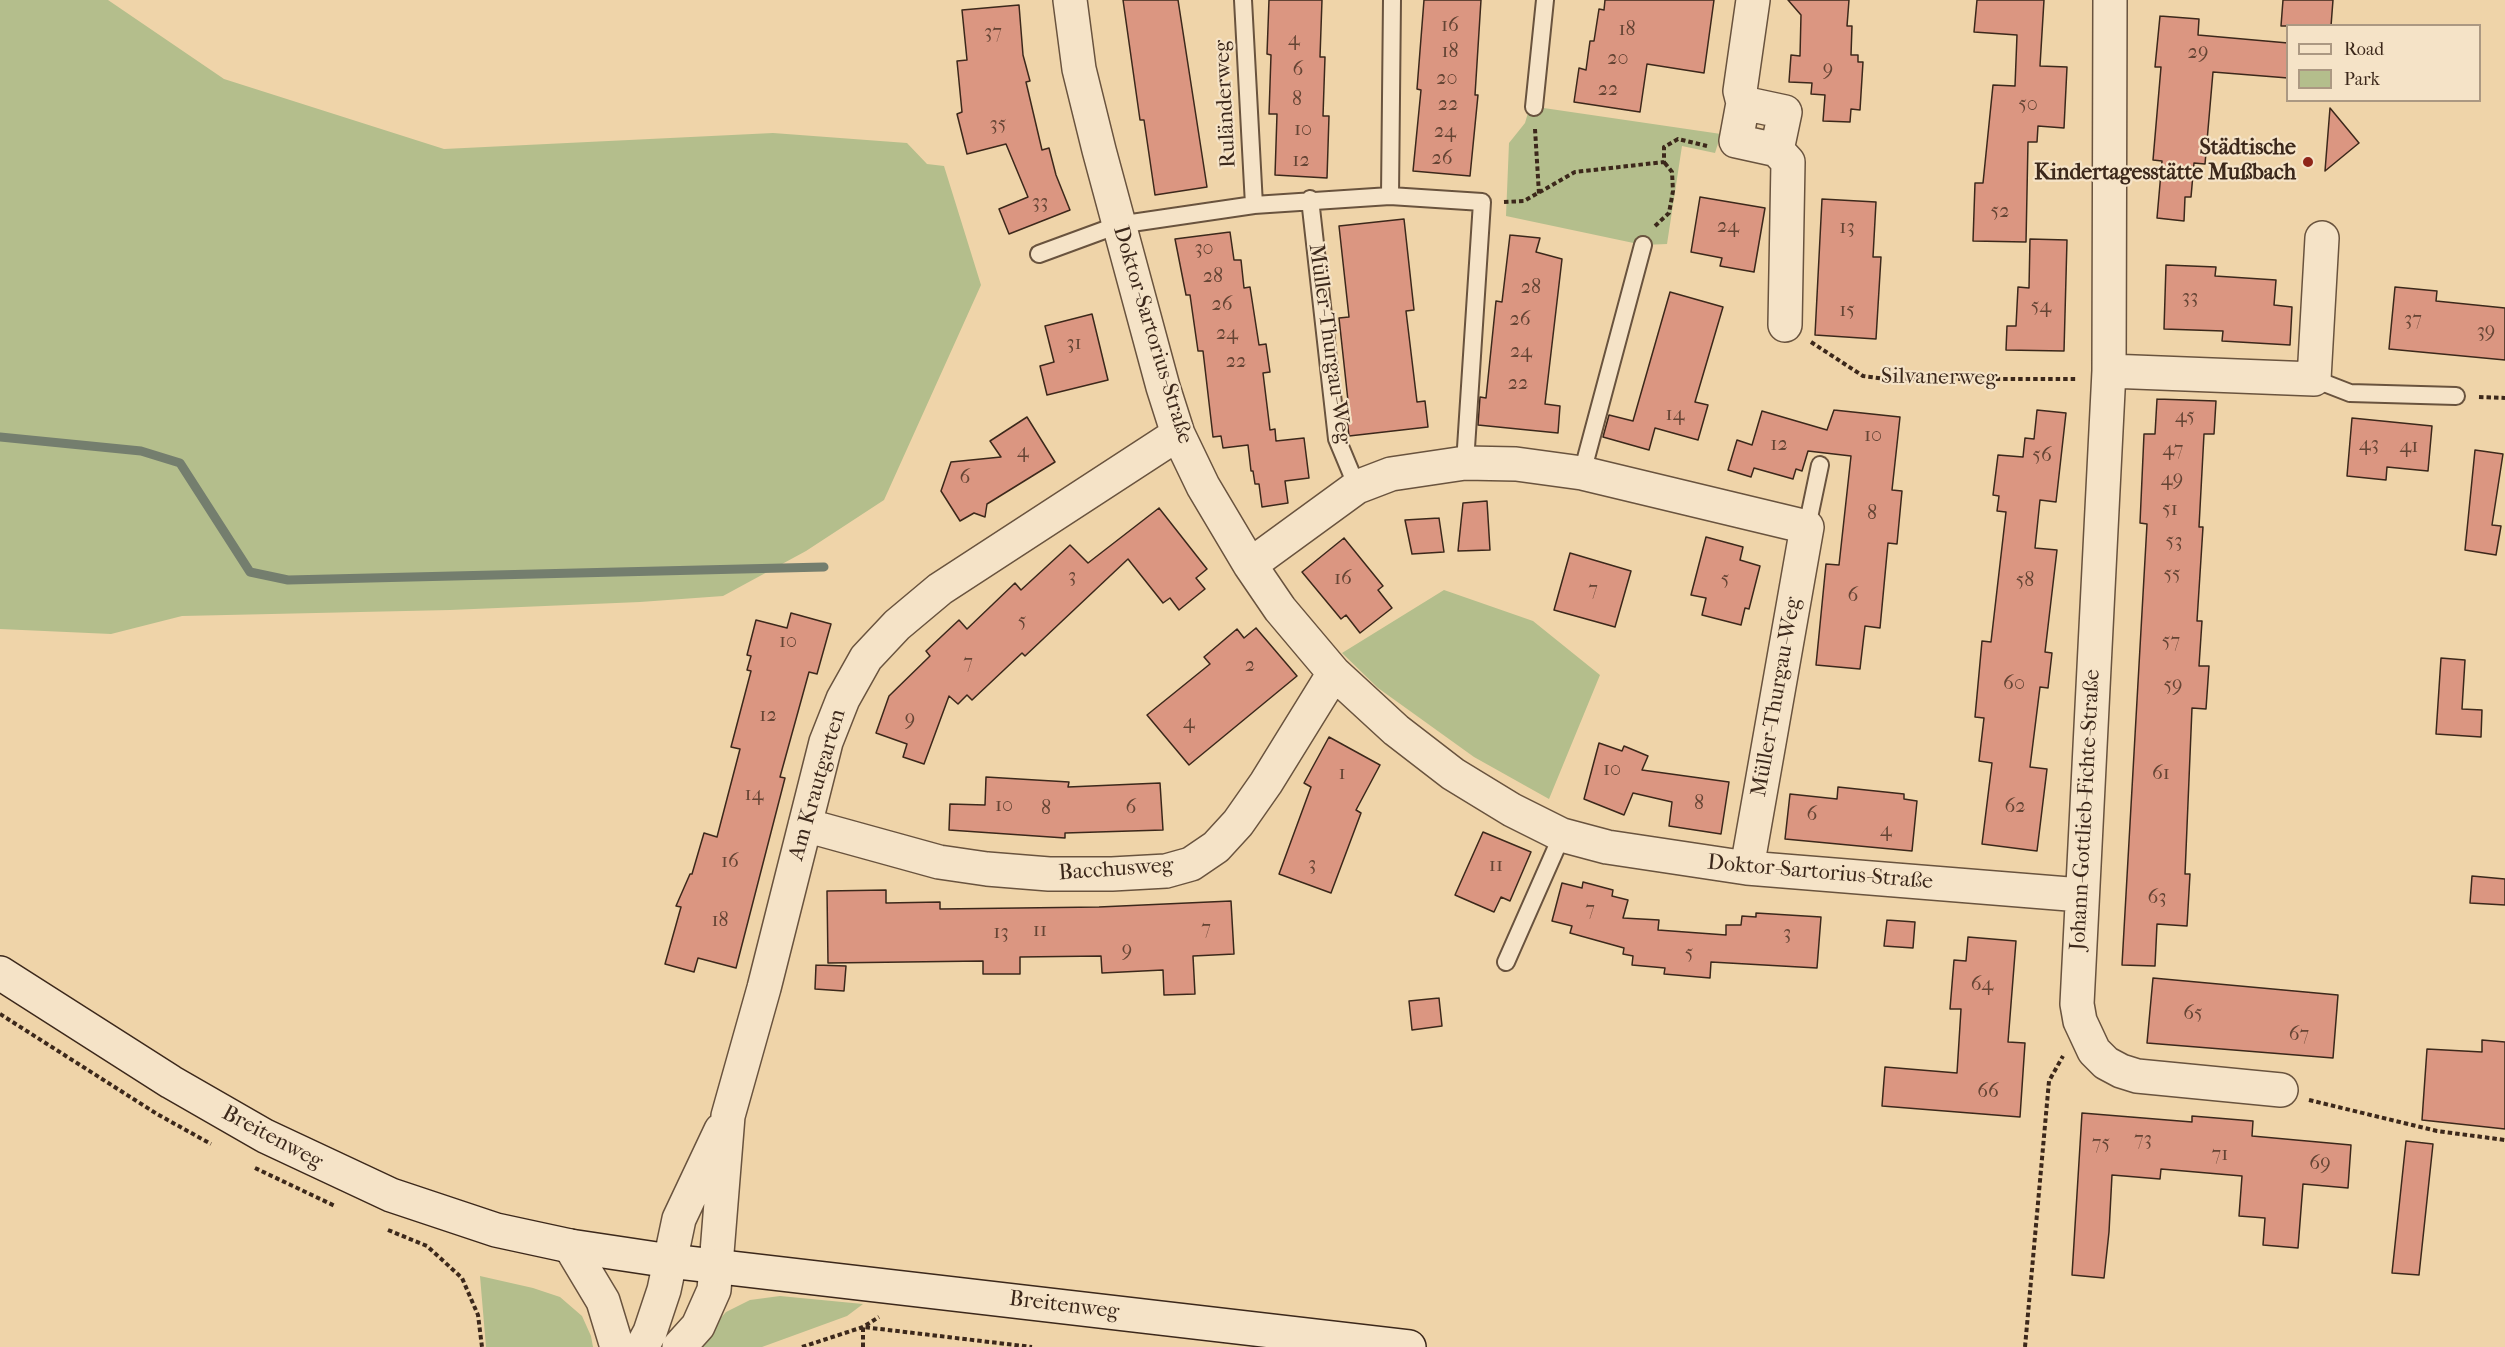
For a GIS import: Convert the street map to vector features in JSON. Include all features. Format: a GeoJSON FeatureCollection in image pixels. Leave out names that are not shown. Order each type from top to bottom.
{"type":"FeatureCollection","features":[{"type":"Feature","properties":{"kind":"street","name":"Doktor-Sartorius-Straße"},"geometry":{"type":"LineString","coordinates":[[1070,0],[1079,69],[1118,225],[1178,434],[1203,486],[1250,566],[1280,609],[1334,673],[1396,730],[1453,774],[1512,810],[1562,835],[1647,854],[1747,868],[2081,895]]}},
{"type":"Feature","properties":{"kind":"street"},"geometry":{"type":"LineString","coordinates":[[1753,0],[1740,91],[1743,103],[1736,141],[1777,150],[1788,162],[1785,325]]}},
{"type":"Feature","properties":{"kind":"street","name":"Johann-Gottlieb-Fichte-Straße"},"geometry":{"type":"LineString","coordinates":[[2110,0],[2109,375],[2077,1004],[2085,1035],[2106,1064],[2137,1076],[2281,1090]]}},
{"type":"Feature","properties":{"kind":"street"},"geometry":{"type":"LineString","coordinates":[[1743,103],[1785,112],[1777,150]]}},
{"type":"Feature","properties":{"kind":"street"},"geometry":{"type":"LineString","coordinates":[[2109,375],[2314,379],[2322,238]]}},
{"type":"Feature","properties":{"kind":"street","name":"Am Krautgarten"},"geometry":{"type":"LineString","coordinates":[[670,1260],[686,1201],[728,1116],[765,988],[826,742],[843,699],[866,658],[897,625],[940,589],[1178,434]]}},
{"type":"Feature","properties":{"kind":"street"},"geometry":{"type":"LineString","coordinates":[[1250,566],[1358,487],[1391,474],[1465,463],[1516,464],[1582,473],[1807,527]]}},
{"type":"Feature","properties":{"kind":"street","name":"Müller-Thurgau-Weg"},"geometry":{"type":"LineString","coordinates":[[1747,868],[1807,527]]}},
{"type":"Feature","properties":{"kind":"street","name":"Bacchusweg"},"geometry":{"type":"LineString","coordinates":[[805,825],[939,861],[987,869],[1048,874],[1112,874],[1166,871],[1191,864],[1216,847],[1238,823],[1266,783],[1334,673]]}},
{"type":"Feature","properties":{"kind":"street","name":"Breitenweg"},"geometry":{"type":"LineString","coordinates":[[0,973],[171,1082],[306,1158],[391,1195],[506,1232],[570,1246],[670,1260],[1409,1347]]}},
{"type":"Feature","properties":{"kind":"street","name":"Am Krautgarten"},"geometry":{"type":"LineString","coordinates":[[718,1266],[728,1116]]}},
{"type":"Feature","properties":{"kind":"street"},"geometry":{"type":"LineString","coordinates":[[570,1246],[603,1301],[617,1347]]}},
{"type":"Feature","properties":{"kind":"street"},"geometry":{"type":"LineString","coordinates":[[642,1347],[658,1309],[670,1260]]}},
{"type":"Feature","properties":{"kind":"street"},"geometry":{"type":"LineString","coordinates":[[679,1347],[698,1326],[706,1310],[714,1290],[718,1266]]}},
{"type":"Feature","properties":{"kind":"lane","name":"Ruländerweg"},"geometry":{"type":"LineString","coordinates":[[1243,0],[1254,205]]}},
{"type":"Feature","properties":{"kind":"lane"},"geometry":{"type":"LineString","coordinates":[[1390,196],[1392,0]]}},
{"type":"Feature","properties":{"kind":"lane"},"geometry":{"type":"LineString","coordinates":[[1534,107],[1545,0]]}},
{"type":"Feature","properties":{"kind":"lane"},"geometry":{"type":"LineString","coordinates":[[1039,254],[1118,225],[1254,205],[1310,199],[1390,196],[1482,202],[1465,463]]}},
{"type":"Feature","properties":{"kind":"lane","name":"Müller-Thurgau-Weg"},"geometry":{"type":"LineString","coordinates":[[1310,199],[1337,439],[1358,487]]}},
{"type":"Feature","properties":{"kind":"lane"},"geometry":{"type":"LineString","coordinates":[[1582,473],[1643,245]]}},
{"type":"Feature","properties":{"kind":"lane"},"geometry":{"type":"LineString","coordinates":[[2314,379],[2350,393],[2456,396]]}},
{"type":"Feature","properties":{"kind":"lane","name":"Müller-Thurgau-Weg"},"geometry":{"type":"LineString","coordinates":[[1807,527],[1820,465]]}},
{"type":"Feature","properties":{"kind":"lane"},"geometry":{"type":"LineString","coordinates":[[1506,962],[1562,835]]}},
{"type":"Feature","properties":{"kind":"path"},"geometry":{"type":"LineString","coordinates":[[1534,107],[1539,194]]}},
{"type":"Feature","properties":{"kind":"path"},"geometry":{"type":"LineString","coordinates":[[1643,245],[1652,229],[1669,213],[1673,191],[1672,172],[1664,162],[1664,147],[1678,139],[1716,148],[1736,141]]}},
{"type":"Feature","properties":{"kind":"path"},"geometry":{"type":"LineString","coordinates":[[1482,202],[1524,201],[1575,172],[1664,162]]}},
{"type":"Feature","properties":{"kind":"path","name":"Silvanerweg"},"geometry":{"type":"LineString","coordinates":[[1785,325],[1863,376],[1885,379],[2109,375]]}},
{"type":"Feature","properties":{"kind":"path"},"geometry":{"type":"LineString","coordinates":[[2025,1347],[2049,1081],[2065,1053],[2085,1035]]}},
{"type":"Feature","properties":{"kind":"path"},"geometry":{"type":"LineString","coordinates":[[2281,1090],[2315,1101],[2437,1131],[2505,1140]]}},
{"type":"Feature","properties":{"kind":"path"},"geometry":{"type":"LineString","coordinates":[[802,1347],[863,1327],[883,1315]]}},
{"type":"Feature","properties":{"kind":"path"},"geometry":{"type":"LineString","coordinates":[[863,1327],[863,1347]]}},
{"type":"Feature","properties":{"kind":"path"},"geometry":{"type":"LineString","coordinates":[[863,1327],[1032,1347]]}},
{"type":"Feature","properties":{"kind":"green space"},"geometry":{"type":"Polygon","coordinates":[[[0,0],[108,0],[224,79],[444,149],[773,133],[907,143],[927,164],[944,166],[981,285],[884,500],[806,551],[723,596],[450,610],[182,616],[111,634],[0,629],[0,0]]]}},
{"type":"Feature","properties":{"kind":"green space"},"geometry":{"type":"Polygon","coordinates":[[[1530,106],[1721,134],[1715,153],[1682,146],[1667,244],[1643,245],[1506,216],[1509,143],[1525,123],[1530,106]]]}},
{"type":"Feature","properties":{"kind":"green space"},"geometry":{"type":"Polygon","coordinates":[[[1444,590],[1533,621],[1600,675],[1549,799],[1474,757],[1378,688],[1342,653],[1444,590]]]}},
{"type":"Feature","properties":{"kind":"green space"},"geometry":{"type":"Polygon","coordinates":[[[480,1276],[533,1288],[560,1297],[582,1316],[593,1347],[486,1347],[480,1276]]]}},
{"type":"Feature","properties":{"kind":"green space"},"geometry":{"type":"Polygon","coordinates":[[[780,1296],[863,1304],[847,1316],[762,1347],[695,1347],[726,1312],[750,1300],[780,1296]]]}},
{"type":"Feature","properties":{"kind":"building"},"geometry":{"type":"Polygon","coordinates":[[[1123,0],[1178,0],[1207,187],[1155,195],[1144,120],[1140,120],[1123,0]]]}},
{"type":"Feature","properties":{"kind":"building"},"geometry":{"type":"Polygon","coordinates":[[[1269,0],[1322,0],[1320,57],[1325,57],[1323,116],[1329,116],[1327,178],[1275,175],[1277,114],[1269,114],[1271,55],[1267,54],[1269,0]]]}},
{"type":"Feature","properties":{"kind":"building"},"geometry":{"type":"Polygon","coordinates":[[[1424,0],[1481,0],[1475,95],[1478,95],[1470,176],[1413,171],[1421,90],[1417,89],[1424,0]]]}},
{"type":"Feature","properties":{"kind":"building"},"geometry":{"type":"Polygon","coordinates":[[[1605,0],[1714,0],[1704,73],[1647,64],[1640,112],[1574,102],[1579,68],[1586,70],[1590,41],[1594,41],[1599,9],[1604,10],[1605,0]]]}},
{"type":"Feature","properties":{"kind":"building"},"geometry":{"type":"Polygon","coordinates":[[[1788,0],[1849,0],[1847,26],[1852,26],[1851,55],[1858,55],[1858,62],[1863,62],[1860,110],[1851,109],[1850,122],[1823,121],[1825,95],[1811,94],[1812,83],[1789,82],[1791,55],[1800,56],[1801,15],[1788,0]]]}},
{"type":"Feature","properties":{"kind":"building"},"geometry":{"type":"Polygon","coordinates":[[[1977,0],[2044,0],[2040,66],[2067,67],[2064,128],[2038,126],[2037,142],[2028,142],[2026,242],[1973,241],[1975,183],[1983,183],[1993,85],[2015,86],[2017,35],[1974,32],[1977,0]]]}},
{"type":"Feature","properties":{"kind":"building"},"geometry":{"type":"Polygon","coordinates":[[[2283,0],[2333,0],[2331,24],[2281,26],[2283,0]]]}},
{"type":"Feature","properties":{"kind":"building"},"geometry":{"type":"Polygon","coordinates":[[[1019,5],[1023,55],[1030,81],[1026,82],[1042,150],[1049,148],[1056,175],[1070,210],[1009,234],[999,209],[1028,197],[1006,144],[967,154],[957,114],[962,112],[957,61],[967,60],[962,10],[1019,5]]]}},
{"type":"Feature","properties":{"kind":"building"},"geometry":{"type":"Polygon","coordinates":[[[2160,16],[2199,19],[2198,35],[2286,43],[2286,78],[2213,72],[2205,164],[2194,163],[2191,197],[2185,197],[2184,221],[2157,218],[2162,161],[2153,160],[2161,67],[2155,67],[2160,16]]]}},
{"type":"Feature","properties":{"kind":"building"},"geometry":{"type":"Polygon","coordinates":[[[2330,108],[2359,143],[2325,171],[2330,108]]]}},
{"type":"Feature","properties":{"kind":"building"},"geometry":{"type":"Polygon","coordinates":[[[1700,197],[1765,208],[1754,272],[1720,266],[1722,258],[1691,252],[1700,197]]]}},
{"type":"Feature","properties":{"kind":"building"},"geometry":{"type":"Polygon","coordinates":[[[1822,199],[1876,202],[1873,257],[1881,257],[1876,339],[1815,335],[1822,199]]]}},
{"type":"Feature","properties":{"kind":"building"},"geometry":{"type":"Polygon","coordinates":[[[1404,219],[1414,310],[1406,311],[1417,402],[1425,401],[1428,427],[1349,436],[1346,410],[1349,410],[1339,318],[1349,317],[1339,226],[1404,219]]]}},
{"type":"Feature","properties":{"kind":"building"},"geometry":{"type":"Polygon","coordinates":[[[1230,232],[1234,260],[1241,260],[1244,288],[1250,287],[1259,345],[1266,344],[1270,372],[1263,373],[1270,430],[1275,429],[1276,441],[1304,438],[1309,478],[1285,481],[1288,503],[1262,507],[1259,484],[1255,484],[1253,471],[1251,471],[1248,445],[1223,448],[1221,436],[1213,437],[1203,351],[1198,351],[1190,295],[1186,295],[1175,239],[1230,232]]]}},
{"type":"Feature","properties":{"kind":"building"},"geometry":{"type":"Polygon","coordinates":[[[1510,235],[1540,238],[1536,252],[1562,259],[1545,404],[1560,406],[1558,433],[1478,425],[1480,397],[1486,398],[1496,301],[1502,302],[1510,235]]]}},
{"type":"Feature","properties":{"kind":"building"},"geometry":{"type":"Polygon","coordinates":[[[2030,239],[2067,240],[2064,351],[2006,350],[2007,326],[2016,326],[2018,287],[2029,288],[2030,239]]]}},
{"type":"Feature","properties":{"kind":"building"},"geometry":{"type":"Polygon","coordinates":[[[2166,265],[2216,267],[2215,276],[2276,280],[2274,305],[2292,307],[2290,345],[2222,341],[2223,331],[2164,329],[2166,265]]]}},
{"type":"Feature","properties":{"kind":"building"},"geometry":{"type":"Polygon","coordinates":[[[2395,287],[2437,291],[2436,301],[2505,308],[2505,360],[2389,349],[2395,287]]]}},
{"type":"Feature","properties":{"kind":"building"},"geometry":{"type":"Polygon","coordinates":[[[1670,292],[1723,307],[1695,402],[1708,405],[1698,440],[1655,428],[1649,450],[1603,437],[1609,415],[1633,421],[1670,292]]]}},
{"type":"Feature","properties":{"kind":"building"},"geometry":{"type":"Polygon","coordinates":[[[1092,314],[1108,380],[1047,395],[1040,366],[1054,362],[1045,326],[1092,314]]]}},
{"type":"Feature","properties":{"kind":"building"},"geometry":{"type":"Polygon","coordinates":[[[2157,399],[2216,401],[2214,434],[2204,434],[2199,527],[2203,527],[2197,621],[2202,621],[2199,666],[2209,666],[2206,709],[2192,708],[2185,874],[2190,874],[2187,926],[2157,924],[2155,966],[2122,965],[2147,524],[2140,523],[2144,434],[2155,434],[2157,399]]]}},
{"type":"Feature","properties":{"kind":"building"},"geometry":{"type":"Polygon","coordinates":[[[1834,410],[1900,417],[1892,490],[1902,491],[1897,544],[1888,543],[1880,628],[1865,626],[1860,669],[1816,665],[1826,564],[1839,565],[1851,456],[1808,451],[1802,471],[1796,469],[1793,479],[1754,468],[1751,477],[1728,470],[1737,440],[1752,445],[1762,411],[1827,430],[1834,410]]]}},
{"type":"Feature","properties":{"kind":"building"},"geometry":{"type":"Polygon","coordinates":[[[2037,410],[2066,413],[2056,502],[2040,500],[2035,548],[2057,550],[2045,652],[2052,653],[2048,688],[2040,687],[2030,767],[2047,769],[2037,851],[1982,844],[1992,763],[1979,761],[1984,718],[1975,717],[1982,641],[1991,642],[2006,512],[1997,511],[1999,496],[1993,495],[1998,455],[2023,457],[2025,438],[2034,439],[2037,410]]]}},
{"type":"Feature","properties":{"kind":"building"},"geometry":{"type":"Polygon","coordinates":[[[1027,417],[1055,462],[987,504],[985,517],[974,513],[960,521],[941,491],[951,462],[1001,457],[990,441],[1027,417]]]}},
{"type":"Feature","properties":{"kind":"building"},"geometry":{"type":"Polygon","coordinates":[[[2352,418],[2432,426],[2428,471],[2387,467],[2386,480],[2347,476],[2352,418]]]}},
{"type":"Feature","properties":{"kind":"building"},"geometry":{"type":"Polygon","coordinates":[[[2475,450],[2503,454],[2492,525],[2501,526],[2496,555],[2465,550],[2475,450]]]}},
{"type":"Feature","properties":{"kind":"building"},"geometry":{"type":"Polygon","coordinates":[[[1487,501],[1490,550],[1458,551],[1463,503],[1487,501]]]}},
{"type":"Feature","properties":{"kind":"building"},"geometry":{"type":"Polygon","coordinates":[[[1159,508],[1207,569],[1196,578],[1205,589],[1179,610],[1170,598],[1163,603],[1128,559],[1025,656],[1022,653],[972,700],[967,695],[958,704],[949,696],[924,764],[903,757],[907,744],[876,733],[889,696],[930,656],[926,651],[959,620],[967,629],[1015,583],[1021,590],[1070,545],[1088,563],[1159,508]]]}},
{"type":"Feature","properties":{"kind":"building"},"geometry":{"type":"Polygon","coordinates":[[[1439,518],[1444,552],[1412,554],[1405,520],[1439,518]]]}},
{"type":"Feature","properties":{"kind":"building"},"geometry":{"type":"Polygon","coordinates":[[[1706,537],[1743,547],[1740,560],[1760,566],[1749,609],[1745,608],[1741,625],[1702,615],[1706,598],[1691,595],[1706,537]]]}},
{"type":"Feature","properties":{"kind":"building"},"geometry":{"type":"Polygon","coordinates":[[[1344,538],[1383,586],[1378,590],[1392,608],[1360,633],[1346,615],[1341,619],[1302,572],[1344,538]]]}},
{"type":"Feature","properties":{"kind":"building"},"geometry":{"type":"Polygon","coordinates":[[[1570,553],[1631,571],[1615,627],[1554,610],[1570,553]]]}},
{"type":"Feature","properties":{"kind":"building"},"geometry":{"type":"Polygon","coordinates":[[[791,613],[831,624],[817,674],[809,672],[780,777],[785,778],[736,968],[698,958],[694,972],[665,964],[681,907],[676,906],[692,874],[704,833],[717,837],[740,749],[731,747],[751,671],[747,670],[751,656],[747,655],[756,620],[787,628],[791,613]]]}},
{"type":"Feature","properties":{"kind":"building"},"geometry":{"type":"Polygon","coordinates":[[[1256,628],[1297,676],[1189,765],[1147,715],[1210,664],[1204,657],[1237,629],[1244,638],[1256,628]]]}},
{"type":"Feature","properties":{"kind":"building"},"geometry":{"type":"Polygon","coordinates":[[[2441,658],[2465,660],[2462,709],[2482,710],[2481,737],[2436,734],[2441,658]]]}},
{"type":"Feature","properties":{"kind":"building"},"geometry":{"type":"Polygon","coordinates":[[[1329,737],[1380,765],[1356,810],[1361,813],[1331,893],[1279,874],[1311,787],[1304,783],[1329,737]]]}},
{"type":"Feature","properties":{"kind":"building"},"geometry":{"type":"Polygon","coordinates":[[[1599,743],[1622,751],[1624,746],[1648,756],[1642,770],[1729,782],[1721,834],[1669,826],[1672,802],[1633,793],[1624,815],[1584,799],[1599,743]]]}},
{"type":"Feature","properties":{"kind":"building"},"geometry":{"type":"Polygon","coordinates":[[[986,777],[1069,782],[1068,787],[1160,783],[1163,830],[1065,833],[1065,838],[949,830],[950,804],[985,805],[986,777]]]}},
{"type":"Feature","properties":{"kind":"building"},"geometry":{"type":"Polygon","coordinates":[[[1838,787],[1904,794],[1904,799],[1917,801],[1912,851],[1785,839],[1790,794],[1837,799],[1838,787]]]}},
{"type":"Feature","properties":{"kind":"building"},"geometry":{"type":"Polygon","coordinates":[[[1483,832],[1531,852],[1510,901],[1501,897],[1494,912],[1455,895],[1483,832]]]}},
{"type":"Feature","properties":{"kind":"building"},"geometry":{"type":"Polygon","coordinates":[[[2472,876],[2505,879],[2505,905],[2470,903],[2472,876]]]}},
{"type":"Feature","properties":{"kind":"building"},"geometry":{"type":"Polygon","coordinates":[[[1583,882],[1613,890],[1612,896],[1628,900],[1623,918],[1659,920],[1658,930],[1726,935],[1726,925],[1741,925],[1742,916],[1756,917],[1756,913],[1821,917],[1817,968],[1711,962],[1710,978],[1664,974],[1665,968],[1632,965],[1633,956],[1623,954],[1624,948],[1570,933],[1572,926],[1552,921],[1562,883],[1582,888],[1583,882]]]}},
{"type":"Feature","properties":{"kind":"building"},"geometry":{"type":"Polygon","coordinates":[[[886,890],[886,903],[940,902],[940,909],[1099,907],[1231,901],[1234,954],[1193,956],[1195,994],[1164,995],[1163,970],[1102,973],[1101,956],[1020,957],[1020,974],[983,974],[983,961],[828,963],[827,891],[886,890]]]}},
{"type":"Feature","properties":{"kind":"building"},"geometry":{"type":"Polygon","coordinates":[[[1887,920],[1915,922],[1913,948],[1884,946],[1887,920]]]}},
{"type":"Feature","properties":{"kind":"building"},"geometry":{"type":"Polygon","coordinates":[[[1968,937],[2016,941],[2008,1042],[2025,1043],[2020,1117],[1882,1106],[1885,1067],[1957,1073],[1961,1009],[1950,1009],[1954,960],[1966,961],[1968,937]]]}},
{"type":"Feature","properties":{"kind":"building"},"geometry":{"type":"Polygon","coordinates":[[[816,965],[846,966],[844,991],[815,989],[816,965]]]}},
{"type":"Feature","properties":{"kind":"building"},"geometry":{"type":"Polygon","coordinates":[[[2153,978],[2338,995],[2333,1058],[2147,1043],[2153,978]]]}},
{"type":"Feature","properties":{"kind":"building"},"geometry":{"type":"Polygon","coordinates":[[[1439,998],[1442,1026],[1412,1030],[1409,1001],[1439,998]]]}},
{"type":"Feature","properties":{"kind":"building"},"geometry":{"type":"Polygon","coordinates":[[[2482,1040],[2505,1042],[2505,1129],[2422,1120],[2427,1049],[2482,1052],[2482,1040]]]}},
{"type":"Feature","properties":{"kind":"building"},"geometry":{"type":"Polygon","coordinates":[[[2082,1113],[2192,1122],[2192,1116],[2253,1121],[2252,1136],[2351,1145],[2348,1188],[2303,1184],[2298,1248],[2263,1245],[2265,1218],[2239,1216],[2242,1176],[2161,1169],[2160,1179],[2112,1175],[2104,1278],[2072,1275],[2082,1113]]]}},
{"type":"Feature","properties":{"kind":"building"},"geometry":{"type":"Polygon","coordinates":[[[2406,1141],[2433,1144],[2419,1275],[2392,1273],[2406,1141]]]}},
{"type":"Feature","properties":{"kind":"waterway"},"geometry":{"type":"LineString","coordinates":[[0,437],[141,451],[180,463],[250,572],[288,580],[824,567]]}},
{"type":"Feature","properties":{"kind":"place","name":"Städtische Kindertagesstätte Mußbach"},"geometry":{"type":"Point","coordinates":[2308,162]}}]}
